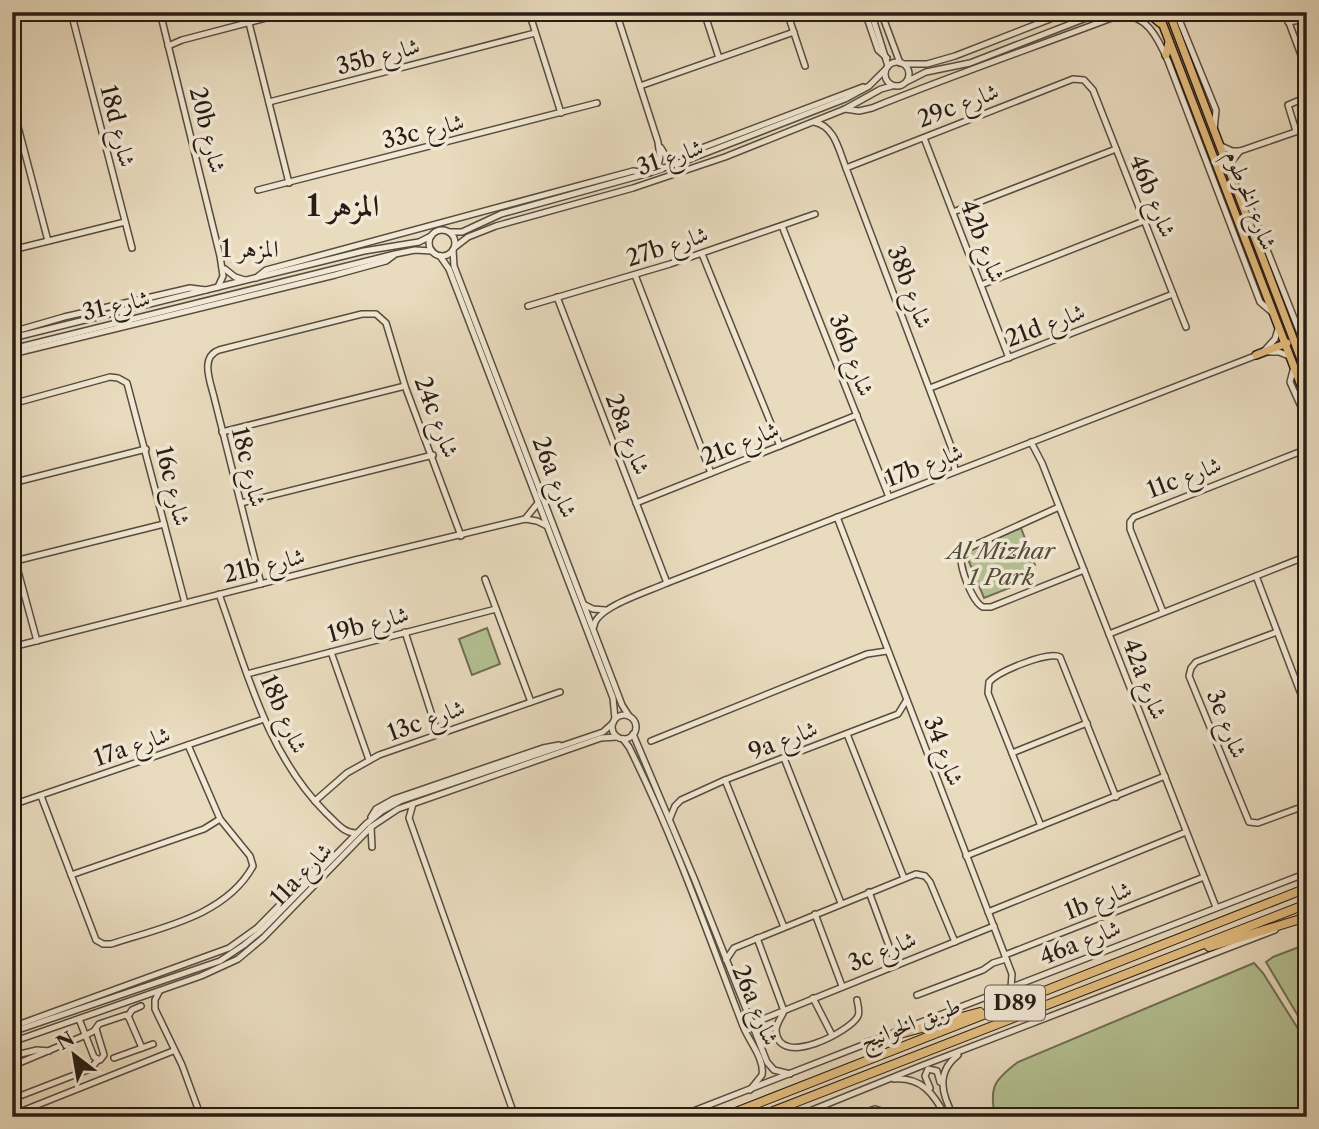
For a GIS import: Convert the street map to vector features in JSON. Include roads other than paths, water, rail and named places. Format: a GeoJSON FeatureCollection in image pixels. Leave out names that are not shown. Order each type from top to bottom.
{"type":"FeatureCollection","features":[{"type":"Feature","properties":{"kind":"highway","name":"طريق الخوانيج"},"geometry":{"type":"LineString","coordinates":[[723,1117],[1306,888]]}},
{"type":"Feature","properties":{"kind":"highway","name":"طريق الخوانيج"},"geometry":{"type":"LineString","coordinates":[[758,1117],[1307,904]]}},
{"type":"Feature","properties":{"kind":"highway"},"geometry":{"type":"LineString","coordinates":[[1159,961],[1307,918]]}},
{"type":"Feature","properties":{"kind":"highway"},"geometry":{"type":"LineString","coordinates":[[867,1043],[969,1014],[990,1012]]}},
{"type":"Feature","properties":{"kind":"main road"},"geometry":{"type":"LineString","coordinates":[[1147,12],[1164,28]]}},
{"type":"Feature","properties":{"kind":"main road","name":"شارع الخرطوم"},"geometry":{"type":"LineString","coordinates":[[1158,12],[1307,401]]}},
{"type":"Feature","properties":{"kind":"main road","name":"شارع الخرطوم"},"geometry":{"type":"LineString","coordinates":[[1169,12],[1307,375]]}},
{"type":"Feature","properties":{"kind":"main road"},"geometry":{"type":"LineString","coordinates":[[1166,55],[1170,41]]}},
{"type":"Feature","properties":{"kind":"main road"},"geometry":{"type":"LineString","coordinates":[[1256,355],[1284,344],[1291,345],[1307,384]]}},
{"type":"Feature","properties":{"kind":"street","name":"18d شارع"},"geometry":{"type":"LineString","coordinates":[[71,12],[132,248]]}},
{"type":"Feature","properties":{"kind":"street","name":"20b شارع"},"geometry":{"type":"LineString","coordinates":[[160,12],[220,256],[223,276],[217,288]]}},
{"type":"Feature","properties":{"kind":"street"},"geometry":{"type":"LineString","coordinates":[[168,44],[289,12]]}},
{"type":"Feature","properties":{"kind":"street"},"geometry":{"type":"LineString","coordinates":[[529,12],[561,113]]}},
{"type":"Feature","properties":{"kind":"street"},"geometry":{"type":"LineString","coordinates":[[225,269],[235,277],[251,280],[266,270],[513,202],[550,195],[633,171],[653,171],[660,160],[658,142],[616,12]]}},
{"type":"Feature","properties":{"kind":"street"},"geometry":{"type":"LineString","coordinates":[[704,12],[719,58]]}},
{"type":"Feature","properties":{"kind":"street"},"geometry":{"type":"LineString","coordinates":[[787,12],[805,66]]}},
{"type":"Feature","properties":{"kind":"street"},"geometry":{"type":"LineString","coordinates":[[865,12],[878,50],[887,58]]}},
{"type":"Feature","properties":{"kind":"street"},"geometry":{"type":"LineString","coordinates":[[871,12],[887,58],[886,79],[892,86],[901,86],[926,72],[960,66],[1100,12]]}},
{"type":"Feature","properties":{"kind":"street"},"geometry":{"type":"LineString","coordinates":[[881,12],[902,63],[909,72],[908,81]]}},
{"type":"Feature","properties":{"kind":"street"},"geometry":{"type":"LineString","coordinates":[[886,69],[902,63],[927,64],[955,56],[1068,12]]}},
{"type":"Feature","properties":{"kind":"street"},"geometry":{"type":"LineString","coordinates":[[1176,12],[1216,110],[1214,130]]}},
{"type":"Feature","properties":{"kind":"street"},"geometry":{"type":"LineString","coordinates":[[1285,12],[1307,71]]}},
{"type":"Feature","properties":{"kind":"street"},"geometry":{"type":"LineString","coordinates":[[833,138],[831,121],[842,111],[872,108],[949,77],[1123,15],[1150,26],[1166,55],[1260,302],[1275,315]]}},
{"type":"Feature","properties":{"kind":"street"},"geometry":{"type":"LineString","coordinates":[[1290,26],[1307,19]]}},
{"type":"Feature","properties":{"kind":"street"},"geometry":{"type":"LineString","coordinates":[[249,23],[289,183]]}},
{"type":"Feature","properties":{"kind":"street"},"geometry":{"type":"LineString","coordinates":[[877,32],[887,29]]}},
{"type":"Feature","properties":{"kind":"street"},"geometry":{"type":"LineString","coordinates":[[640,86],[794,32]]}},
{"type":"Feature","properties":{"kind":"street","name":"35b شارع"},"geometry":{"type":"LineString","coordinates":[[269,102],[535,33]]}},
{"type":"Feature","properties":{"kind":"street"},"geometry":{"type":"LineString","coordinates":[[1021,52],[1027,40]]}},
{"type":"Feature","properties":{"kind":"street","name":"شارع 31"},"geometry":{"type":"LineString","coordinates":[[450,232],[462,232],[509,212],[690,159],[821,109],[869,86],[886,69]]}},
{"type":"Feature","properties":{"kind":"street","name":"29c شارع"},"geometry":{"type":"LineString","coordinates":[[846,168],[1067,81],[1084,80]]}},
{"type":"Feature","properties":{"kind":"street","name":"46b شارع"},"geometry":{"type":"LineString","coordinates":[[1084,80],[1093,90],[1186,327]]}},
{"type":"Feature","properties":{"kind":"street","name":"شارع 31"},"geometry":{"type":"LineString","coordinates":[[454,248],[468,237],[496,226],[633,188],[725,157],[842,111],[881,89],[892,86]]}},
{"type":"Feature","properties":{"kind":"street"},"geometry":{"type":"LineString","coordinates":[[1296,131],[1288,106],[1307,97]]}},
{"type":"Feature","properties":{"kind":"street","name":"33c شارع"},"geometry":{"type":"LineString","coordinates":[[258,190],[597,103]]}},
{"type":"Feature","properties":{"kind":"street"},"geometry":{"type":"LineString","coordinates":[[12,104],[48,241]]}},
{"type":"Feature","properties":{"kind":"street","name":"38b شارع"},"geometry":{"type":"LineString","coordinates":[[814,122],[826,126],[846,168],[953,449],[955,471]]}},
{"type":"Feature","properties":{"kind":"street"},"geometry":{"type":"LineString","coordinates":[[1220,145],[1232,151],[1240,151],[1307,128]]}},
{"type":"Feature","properties":{"kind":"street","name":"42b شارع"},"geometry":{"type":"LineString","coordinates":[[924,138],[1009,358]]}},
{"type":"Feature","properties":{"kind":"street"},"geometry":{"type":"LineString","coordinates":[[658,142],[667,158],[678,163]]}},
{"type":"Feature","properties":{"kind":"street"},"geometry":{"type":"LineString","coordinates":[[953,212],[1115,149]]}},
{"type":"Feature","properties":{"kind":"street"},"geometry":{"type":"LineString","coordinates":[[1229,169],[1231,161],[1240,151]]}},
{"type":"Feature","properties":{"kind":"street"},"geometry":{"type":"LineString","coordinates":[[1237,189],[1247,199],[1307,351]]}},
{"type":"Feature","properties":{"kind":"street","name":"27b شارع"},"geometry":{"type":"LineString","coordinates":[[528,306],[702,254],[815,214]]}},
{"type":"Feature","properties":{"kind":"street"},"geometry":{"type":"LineString","coordinates":[[981,285],[1144,221]]}},
{"type":"Feature","properties":{"kind":"street"},"geometry":{"type":"LineString","coordinates":[[12,250],[125,222]]}},
{"type":"Feature","properties":{"kind":"street","name":"36b شارع"},"geometry":{"type":"LineString","coordinates":[[782,226],[889,497]]}},
{"type":"Feature","properties":{"kind":"street"},"geometry":{"type":"LineString","coordinates":[[438,230],[450,232],[455,240],[454,248],[446,256],[440,256],[432,251],[429,245],[431,236],[438,230]]}},
{"type":"Feature","properties":{"kind":"street","name":"شارع 31"},"geometry":{"type":"LineString","coordinates":[[12,338],[364,251],[419,242],[431,236]]}},
{"type":"Feature","properties":{"kind":"street","name":"26a شارع"},"geometry":{"type":"LineString","coordinates":[[454,248],[454,266],[629,716]]}},
{"type":"Feature","properties":{"kind":"street","name":"شارع 31"},"geometry":{"type":"LineString","coordinates":[[12,349],[410,250],[432,251]]}},
{"type":"Feature","properties":{"kind":"street"},"geometry":{"type":"LineString","coordinates":[[12,354],[335,275],[386,261],[395,254]]}},
{"type":"Feature","properties":{"kind":"street"},"geometry":{"type":"LineString","coordinates":[[702,254],[780,446]]}},
{"type":"Feature","properties":{"kind":"street","name":"20b شارع"},"geometry":{"type":"LineString","coordinates":[[220,256],[229,285]]}},
{"type":"Feature","properties":{"kind":"street","name":"26a شارع"},"geometry":{"type":"LineString","coordinates":[[440,256],[449,269],[614,698],[614,721]]}},
{"type":"Feature","properties":{"kind":"street"},"geometry":{"type":"LineString","coordinates":[[635,275],[711,473]]}},
{"type":"Feature","properties":{"kind":"street"},"geometry":{"type":"LineString","coordinates":[[177,309],[186,303],[222,293],[229,285]]}},
{"type":"Feature","properties":{"kind":"street"},"geometry":{"type":"LineString","coordinates":[[12,332],[161,294],[190,288],[209,290]]}},
{"type":"Feature","properties":{"kind":"street","name":"21d شارع"},"geometry":{"type":"LineString","coordinates":[[930,388],[1173,294]]}},
{"type":"Feature","properties":{"kind":"street","name":"28a شارع"},"geometry":{"type":"LineString","coordinates":[[557,297],[667,583]]}},
{"type":"Feature","properties":{"kind":"street","name":"18c شارع"},"geometry":{"type":"LineString","coordinates":[[261,584],[222,432],[208,359],[219,349],[362,314],[376,314]]}},
{"type":"Feature","properties":{"kind":"street","name":"24c شارع"},"geometry":{"type":"LineString","coordinates":[[376,314],[386,323],[405,386],[461,536]]}},
{"type":"Feature","properties":{"kind":"street","name":"17b شارع"},"geometry":{"type":"LineString","coordinates":[[1256,355],[1272,343],[1279,326]]}},
{"type":"Feature","properties":{"kind":"street","name":"17b شارع"},"geometry":{"type":"LineString","coordinates":[[605,610],[667,583],[1256,355],[1275,351],[1289,356]]}},
{"type":"Feature","properties":{"kind":"street"},"geometry":{"type":"LineString","coordinates":[[1294,367],[1290,382],[1307,420]]}},
{"type":"Feature","properties":{"kind":"street","name":"16c شارع"},"geometry":{"type":"LineString","coordinates":[[12,404],[110,377],[123,379],[130,388],[185,603]]}},
{"type":"Feature","properties":{"kind":"street"},"geometry":{"type":"LineString","coordinates":[[222,432],[405,386]]}},
{"type":"Feature","properties":{"kind":"street","name":"21c شارع"},"geometry":{"type":"LineString","coordinates":[[636,503],[857,415]]}},
{"type":"Feature","properties":{"kind":"street","name":"42a شارع"},"geometry":{"type":"LineString","coordinates":[[1034,441],[1216,907]]}},
{"type":"Feature","properties":{"kind":"street"},"geometry":{"type":"LineString","coordinates":[[12,483],[146,449]]}},
{"type":"Feature","properties":{"kind":"street","name":"38b شارع"},"geometry":{"type":"LineString","coordinates":[[953,449],[968,467]]}},
{"type":"Feature","properties":{"kind":"street","name":"11c شارع"},"geometry":{"type":"LineString","coordinates":[[1163,612],[1130,529],[1132,519],[1137,514],[1306,449]]}},
{"type":"Feature","properties":{"kind":"street"},"geometry":{"type":"LineString","coordinates":[[241,503],[433,455]]}},
{"type":"Feature","properties":{"kind":"street"},"geometry":{"type":"LineString","coordinates":[[525,519],[538,502]]}},
{"type":"Feature","properties":{"kind":"street"},"geometry":{"type":"LineString","coordinates":[[1060,509],[962,551],[960,561],[976,603],[991,607],[1084,570]]}},
{"type":"Feature","properties":{"kind":"street"},"geometry":{"type":"LineString","coordinates":[[525,519],[537,520],[547,526]]}},
{"type":"Feature","properties":{"kind":"street","name":"21b شارع"},"geometry":{"type":"LineString","coordinates":[[12,647],[525,519]]}},
{"type":"Feature","properties":{"kind":"street","name":"شارع 34"},"geometry":{"type":"LineString","coordinates":[[834,519],[994,926],[1012,974],[1011,988]]}},
{"type":"Feature","properties":{"kind":"street"},"geometry":{"type":"LineString","coordinates":[[15,561],[164,524]]}},
{"type":"Feature","properties":{"kind":"street"},"geometry":{"type":"LineString","coordinates":[[12,549],[37,641]]}},
{"type":"Feature","properties":{"kind":"street"},"geometry":{"type":"LineString","coordinates":[[1108,632],[1307,556]]}},
{"type":"Feature","properties":{"kind":"street"},"geometry":{"type":"LineString","coordinates":[[1256,576],[1307,710]]}},
{"type":"Feature","properties":{"kind":"street"},"geometry":{"type":"LineString","coordinates":[[485,579],[531,702]]}},
{"type":"Feature","properties":{"kind":"street","name":"18b شارع"},"geometry":{"type":"LineString","coordinates":[[219,594],[264,719],[282,757],[315,801],[344,831]]}},
{"type":"Feature","properties":{"kind":"street"},"geometry":{"type":"LineString","coordinates":[[585,605],[605,610]]}},
{"type":"Feature","properties":{"kind":"street","name":"19b شارع"},"geometry":{"type":"LineString","coordinates":[[247,674],[496,609]]}},
{"type":"Feature","properties":{"kind":"street"},"geometry":{"type":"LineString","coordinates":[[594,626],[595,619],[605,610]]}},
{"type":"Feature","properties":{"kind":"street"},"geometry":{"type":"LineString","coordinates":[[405,632],[438,734]]}},
{"type":"Feature","properties":{"kind":"street","name":"3e شارع"},"geometry":{"type":"LineString","coordinates":[[1277,632],[1196,663],[1189,676],[1249,822],[1258,823],[1307,805]]}},
{"type":"Feature","properties":{"kind":"street"},"geometry":{"type":"LineString","coordinates":[[651,741],[867,654],[887,651]]}},
{"type":"Feature","properties":{"kind":"street"},"geometry":{"type":"LineString","coordinates":[[331,652],[369,760]]}},
{"type":"Feature","properties":{"kind":"street"},"geometry":{"type":"LineString","coordinates":[[1041,826],[988,693],[989,681],[998,674],[1050,655],[1060,657],[1116,797]]}},
{"type":"Feature","properties":{"kind":"street","name":"13c شارع"},"geometry":{"type":"LineString","coordinates":[[315,801],[347,774],[369,760],[560,692]]}},
{"type":"Feature","properties":{"kind":"street"},"geometry":{"type":"LineString","coordinates":[[906,701],[898,714],[914,721]]}},
{"type":"Feature","properties":{"kind":"street","name":"9a شارع"},"geometry":{"type":"LineString","coordinates":[[661,799],[681,800],[725,780],[898,714]]}},
{"type":"Feature","properties":{"kind":"street"},"geometry":{"type":"LineString","coordinates":[[623,715],[629,716],[635,722],[633,734],[620,738],[612,729],[614,721],[623,715]]}},
{"type":"Feature","properties":{"kind":"street","name":"17a شارع"},"geometry":{"type":"LineString","coordinates":[[12,805],[264,719]]}},
{"type":"Feature","properties":{"kind":"street","name":"11a شارع"},"geometry":{"type":"LineString","coordinates":[[12,1030],[214,964],[244,945],[371,819],[400,801],[603,732],[614,721]]}},
{"type":"Feature","properties":{"kind":"street"},"geometry":{"type":"LineString","coordinates":[[1012,753],[1087,723]]}},
{"type":"Feature","properties":{"kind":"street","name":"26a شارع"},"geometry":{"type":"LineString","coordinates":[[633,734],[770,1068],[790,1074]]}},
{"type":"Feature","properties":{"kind":"street"},"geometry":{"type":"LineString","coordinates":[[847,734],[904,878]]}},
{"type":"Feature","properties":{"kind":"street","name":"11a شارع"},"geometry":{"type":"LineString","coordinates":[[12,1042],[219,968],[251,949],[372,827],[392,812],[601,738],[620,738]]}},
{"type":"Feature","properties":{"kind":"street","name":"26a شارع"},"geometry":{"type":"LineString","coordinates":[[620,738],[634,756],[664,820],[734,1004],[763,1068],[762,1074],[749,1090]]}},
{"type":"Feature","properties":{"kind":"street"},"geometry":{"type":"LineString","coordinates":[[41,796],[93,936],[100,943],[111,944],[167,926],[208,909],[243,880],[253,866],[250,856],[220,820],[188,745]]}},
{"type":"Feature","properties":{"kind":"street"},"geometry":{"type":"LineString","coordinates":[[784,758],[841,903]]}},
{"type":"Feature","properties":{"kind":"street"},"geometry":{"type":"LineString","coordinates":[[966,855],[1165,778]]}},
{"type":"Feature","properties":{"kind":"street"},"geometry":{"type":"LineString","coordinates":[[725,780],[784,927]]}},
{"type":"Feature","properties":{"kind":"street"},"geometry":{"type":"LineString","coordinates":[[670,819],[674,806],[681,800]]}},
{"type":"Feature","properties":{"kind":"street"},"geometry":{"type":"LineString","coordinates":[[414,803],[409,818],[515,1117]]}},
{"type":"Feature","properties":{"kind":"street"},"geometry":{"type":"LineString","coordinates":[[392,812],[400,812],[409,818]]}},
{"type":"Feature","properties":{"kind":"street"},"geometry":{"type":"LineString","coordinates":[[71,876],[204,829],[220,820]]}},
{"type":"Feature","properties":{"kind":"street"},"geometry":{"type":"LineString","coordinates":[[372,827],[372,846]]}},
{"type":"Feature","properties":{"kind":"street"},"geometry":{"type":"LineString","coordinates":[[346,844],[344,831],[357,833]]}},
{"type":"Feature","properties":{"kind":"street"},"geometry":{"type":"LineString","coordinates":[[988,912],[1186,832]]}},
{"type":"Feature","properties":{"kind":"street","name":"11a شارع"},"geometry":{"type":"LineString","coordinates":[[12,1030],[229,948],[257,928],[314,870],[328,862]]}},
{"type":"Feature","properties":{"kind":"street","name":"46a شارع"},"geometry":{"type":"LineString","coordinates":[[678,1117],[1307,873]]}},
{"type":"Feature","properties":{"kind":"street"},"geometry":{"type":"LineString","coordinates":[[726,960],[734,948],[916,874],[925,876],[930,882],[955,942]]}},
{"type":"Feature","properties":{"kind":"street","name":"1b شارع"},"geometry":{"type":"LineString","coordinates":[[917,995],[983,971],[1005,957],[1204,877]]}},
{"type":"Feature","properties":{"kind":"street"},"geometry":{"type":"LineString","coordinates":[[869,892],[896,965]]}},
{"type":"Feature","properties":{"kind":"street"},"geometry":{"type":"LineString","coordinates":[[815,914],[842,986]]}},
{"type":"Feature","properties":{"kind":"street"},"geometry":{"type":"LineString","coordinates":[[795,1117],[1307,918]]}},
{"type":"Feature","properties":{"kind":"street","name":"3c شارع"},"geometry":{"type":"LineString","coordinates":[[751,1024],[994,926]]}},
{"type":"Feature","properties":{"kind":"street","name":"3c شارع"},"geometry":{"type":"LineString","coordinates":[[757,938],[784,1011],[776,1031],[780,1040],[799,1048],[809,1047],[857,1018],[857,1000]]}},
{"type":"Feature","properties":{"kind":"street"},"geometry":{"type":"LineString","coordinates":[[719,944],[734,948]]}},
{"type":"Feature","properties":{"kind":"street"},"geometry":{"type":"LineString","coordinates":[[12,960],[12,974]]}},
{"type":"Feature","properties":{"kind":"street","name":"شارع 34"},"geometry":{"type":"LineString","coordinates":[[1012,974],[1023,983]]}},
{"type":"Feature","properties":{"kind":"street"},"geometry":{"type":"LineString","coordinates":[[139,998],[141,992],[168,980]]}},
{"type":"Feature","properties":{"kind":"street"},"geometry":{"type":"LineString","coordinates":[[161,990],[156,998],[155,1009],[184,1070],[201,1117]]}},
{"type":"Feature","properties":{"kind":"street"},"geometry":{"type":"LineString","coordinates":[[42,1032],[52,1025],[120,1001],[124,994]]}},
{"type":"Feature","properties":{"kind":"street"},"geometry":{"type":"LineString","coordinates":[[813,998],[832,1035]]}},
{"type":"Feature","properties":{"kind":"street"},"geometry":{"type":"LineString","coordinates":[[734,1004],[744,1022],[751,1024]]}},
{"type":"Feature","properties":{"kind":"street"},"geometry":{"type":"LineString","coordinates":[[12,1066],[86,1035],[99,1024],[128,1016],[132,1010],[141,1006]]}},
{"type":"Feature","properties":{"kind":"street"},"geometry":{"type":"LineString","coordinates":[[49,1014],[57,1017]]}},
{"type":"Feature","properties":{"kind":"street"},"geometry":{"type":"LineString","coordinates":[[747,1014],[762,1020],[755,1034]]}},
{"type":"Feature","properties":{"kind":"street"},"geometry":{"type":"LineString","coordinates":[[128,1016],[142,1048]]}},
{"type":"Feature","properties":{"kind":"street"},"geometry":{"type":"LineString","coordinates":[[79,1019],[94,1057],[98,1060]]}},
{"type":"Feature","properties":{"kind":"street"},"geometry":{"type":"LineString","coordinates":[[12,1099],[90,1069],[104,1055],[96,1029]]}},
{"type":"Feature","properties":{"kind":"street"},"geometry":{"type":"LineString","coordinates":[[114,1058],[153,1044]]}},
{"type":"Feature","properties":{"kind":"street"},"geometry":{"type":"LineString","coordinates":[[12,1056],[37,1050],[49,1051]]}},
{"type":"Feature","properties":{"kind":"street"},"geometry":{"type":"LineString","coordinates":[[942,1092],[943,1075],[947,1065],[966,1050]]}},
{"type":"Feature","properties":{"kind":"street"},"geometry":{"type":"LineString","coordinates":[[12,1115],[173,1051]]}},
{"type":"Feature","properties":{"kind":"street"},"geometry":{"type":"LineString","coordinates":[[946,1117],[925,1078],[927,1070],[933,1068],[937,1070],[942,1092],[954,1117]]}},
{"type":"Feature","properties":{"kind":"street"},"geometry":{"type":"LineString","coordinates":[[887,1080],[903,1079],[919,1083],[935,1098]]}},
{"type":"Feature","properties":{"kind":"street"},"geometry":{"type":"LineString","coordinates":[[850,1117],[875,1109],[901,1117]]}},
{"type":"Feature","properties":{"kind":"district","name":"المزهر 1"},"geometry":{"type":"Point","coordinates":[343,206]}},
{"type":"Feature","properties":{"kind":"district","name":"المزهر 1"},"geometry":{"type":"Point","coordinates":[250,249]}},
{"type":"Feature","properties":{"kind":"park label","name":"Al Mizhar 1 Park"},"geometry":{"type":"Point","coordinates":[1001,564]}}]}
